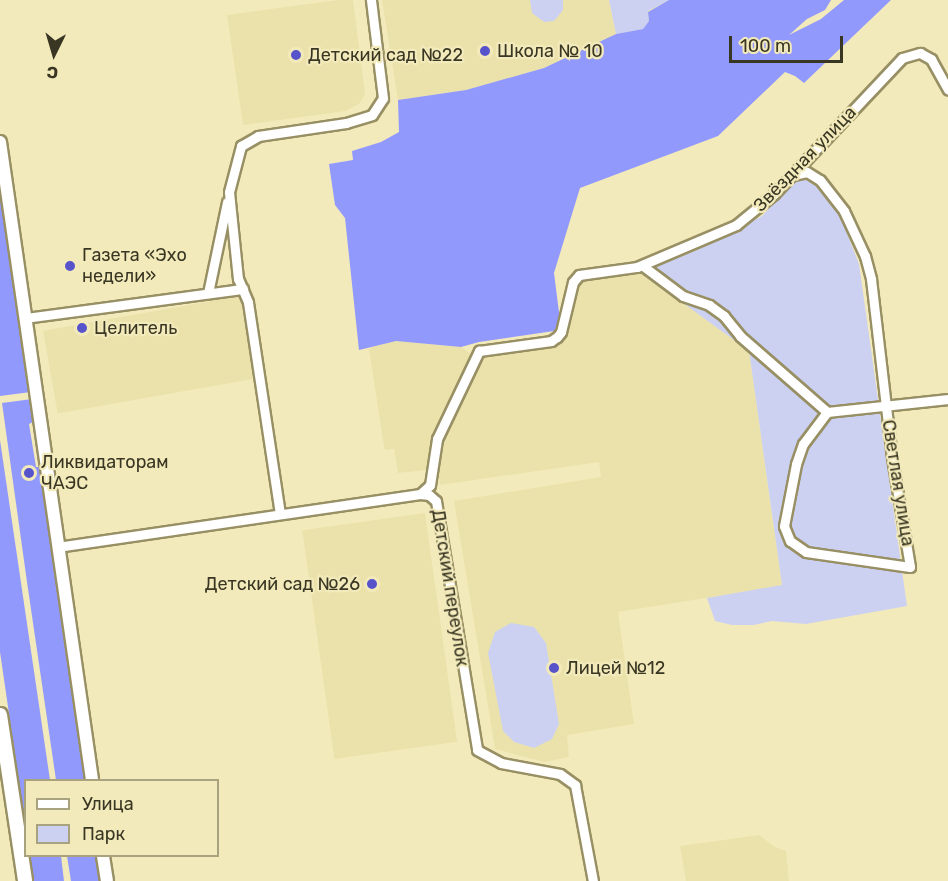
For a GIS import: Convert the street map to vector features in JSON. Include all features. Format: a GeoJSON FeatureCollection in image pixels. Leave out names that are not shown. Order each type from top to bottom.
{"type":"FeatureCollection","features":[{"type":"Feature","properties":{"kind":"main road"},"geometry":{"type":"LineString","coordinates":[[0,715],[25,881]]}},
{"type":"Feature","properties":{"kind":"street"},"geometry":{"type":"LineString","coordinates":[[208,293],[229,192],[242,146],[258,136],[346,123],[372,115],[383,98],[371,0]]}},
{"type":"Feature","properties":{"kind":"street","name":"Звёздная улица"},"geometry":{"type":"LineString","coordinates":[[420,494],[430,485],[437,439],[479,351],[551,341],[561,332],[573,282],[579,275],[642,266],[736,225],[755,212],[902,58],[920,52],[931,59],[948,90]]}},
{"type":"Feature","properties":{"kind":"street"},"geometry":{"type":"LineString","coordinates":[[0,142],[3,181],[92,779]]}},
{"type":"Feature","properties":{"kind":"street","name":"Светлая улица"},"geometry":{"type":"LineString","coordinates":[[791,176],[807,172],[820,180],[844,211],[865,256],[871,279],[886,406],[910,567],[806,552],[790,541],[784,526],[796,464],[803,444],[827,412]]}},
{"type":"Feature","properties":{"kind":"street"},"geometry":{"type":"LineString","coordinates":[[229,192],[238,279],[248,302],[260,368],[280,514]]}},
{"type":"Feature","properties":{"kind":"street"},"geometry":{"type":"LineString","coordinates":[[642,266],[683,296],[709,304],[724,316],[740,336],[827,412],[948,399]]}},
{"type":"Feature","properties":{"kind":"street"},"geometry":{"type":"LineString","coordinates":[[25,318],[243,289]]}},
{"type":"Feature","properties":{"kind":"street","name":"Детский переулок"},"geometry":{"type":"LineString","coordinates":[[57,547],[420,494],[429,495],[436,501],[477,750],[501,763],[560,774],[575,786],[593,881]]}},
{"type":"Feature","properties":{"kind":"street"},"geometry":{"type":"LineString","coordinates":[[103,857],[106,881]]}},
{"type":"Feature","properties":{"kind":"shaded area","name":"Детский сад №22"},"geometry":{"type":"Polygon","coordinates":[[[353,0],[365,94],[360,103],[346,111],[243,125],[227,15],[353,0]]]}},
{"type":"Feature","properties":{"kind":"shaded area","name":"Школа № 10"},"geometry":{"type":"Polygon","coordinates":[[[382,0],[609,0],[616,34],[544,68],[466,90],[398,100],[382,0]]]}},
{"type":"Feature","properties":{"kind":"shaded area"},"geometry":{"type":"Polygon","coordinates":[[[669,0],[831,0],[825,10],[807,19],[789,35],[821,19],[844,0],[891,0],[804,83],[785,72],[718,136],[580,188],[554,273],[560,320],[554,331],[479,342],[461,347],[396,341],[359,350],[345,218],[335,205],[329,164],[353,160],[352,151],[381,142],[399,132],[398,100],[466,90],[544,68],[616,34],[643,29],[649,21],[648,12],[669,0]]]}},
{"type":"Feature","properties":{"kind":"shaded area"},"geometry":{"type":"Polygon","coordinates":[[[2,194],[31,392],[0,396],[0,195],[2,194]]]}},
{"type":"Feature","properties":{"kind":"shaded area"},"geometry":{"type":"Polygon","coordinates":[[[639,271],[749,351],[782,586],[618,612],[634,724],[567,735],[569,757],[544,762],[495,749],[454,501],[601,477],[599,462],[440,485],[438,469],[398,473],[394,449],[385,450],[384,447],[369,349],[377,344],[396,341],[461,347],[480,360],[487,353],[561,341],[582,281],[639,271]]]}},
{"type":"Feature","properties":{"kind":"shaded area"},"geometry":{"type":"Polygon","coordinates":[[[240,296],[255,379],[58,413],[43,331],[240,296]]]}},
{"type":"Feature","properties":{"kind":"shaded area"},"geometry":{"type":"Polygon","coordinates":[[[32,399],[35,421],[29,424],[36,467],[42,467],[87,779],[56,779],[2,403],[32,399]]]}},
{"type":"Feature","properties":{"kind":"shaded area"},"geometry":{"type":"Polygon","coordinates":[[[0,440],[50,779],[24,779],[24,816],[0,652],[0,440]]]}},
{"type":"Feature","properties":{"kind":"shaded area"},"geometry":{"type":"Polygon","coordinates":[[[425,513],[457,742],[334,759],[302,530],[425,513]]]}},
{"type":"Feature","properties":{"kind":"shaded area"},"geometry":{"type":"Polygon","coordinates":[[[759,835],[775,847],[786,851],[789,881],[686,881],[680,846],[759,835]]]}},
{"type":"Feature","properties":{"kind":"shaded area"},"geometry":{"type":"Polygon","coordinates":[[[30,857],[61,857],[64,881],[33,881],[30,857]]]}},
{"type":"Feature","properties":{"kind":"shaded area"},"geometry":{"type":"Polygon","coordinates":[[[67,857],[98,857],[101,881],[71,881],[67,857]]]}},
{"type":"Feature","properties":{"kind":"green space"},"geometry":{"type":"Polygon","coordinates":[[[530,0],[563,0],[563,10],[554,21],[544,22],[532,13],[530,0]]]}},
{"type":"Feature","properties":{"kind":"green space"},"geometry":{"type":"Polygon","coordinates":[[[609,0],[669,0],[648,11],[649,21],[643,29],[616,34],[609,0]]]}},
{"type":"Feature","properties":{"kind":"green space"},"geometry":{"type":"Polygon","coordinates":[[[806,177],[829,199],[843,223],[859,264],[907,606],[806,624],[772,621],[754,625],[732,625],[715,621],[707,598],[782,585],[749,351],[639,271],[695,251],[762,216],[793,183],[806,177]]]}},
{"type":"Feature","properties":{"kind":"green space"},"geometry":{"type":"Polygon","coordinates":[[[511,623],[534,627],[546,643],[559,724],[552,739],[534,748],[514,742],[503,731],[488,653],[495,632],[511,623]]]}},
{"type":"Feature","properties":{"kind":"place","name":"Школа № 10"},"geometry":{"type":"Point","coordinates":[485,51]}},
{"type":"Feature","properties":{"kind":"place","name":"Детский сад №22"},"geometry":{"type":"Point","coordinates":[296,55]}},
{"type":"Feature","properties":{"kind":"place","name":"Газета «Эхо недели»"},"geometry":{"type":"Point","coordinates":[70,266]}},
{"type":"Feature","properties":{"kind":"place","name":"Целитель"},"geometry":{"type":"Point","coordinates":[82,328]}},
{"type":"Feature","properties":{"kind":"place","name":"Ликвидаторам ЧАЭС"},"geometry":{"type":"Point","coordinates":[29,473]}},
{"type":"Feature","properties":{"kind":"place","name":"Детский сад №26"},"geometry":{"type":"Point","coordinates":[372,584]}},
{"type":"Feature","properties":{"kind":"place","name":"Лицей №12"},"geometry":{"type":"Point","coordinates":[554,668]}}]}
